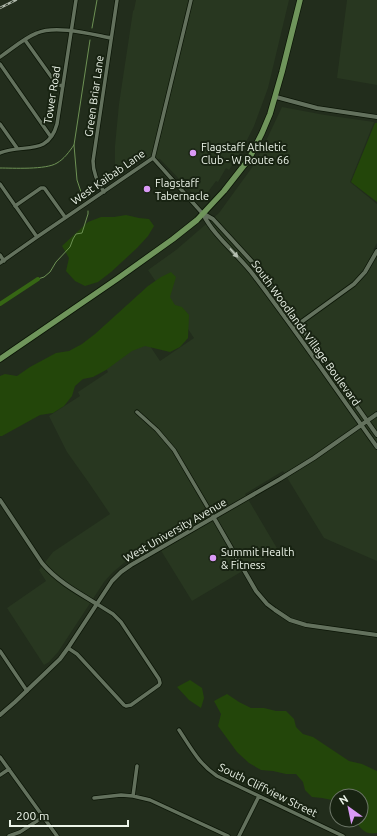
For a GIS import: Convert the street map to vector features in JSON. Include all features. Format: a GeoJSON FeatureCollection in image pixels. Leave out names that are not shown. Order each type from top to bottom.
{"type":"FeatureCollection","features":[{"type":"Feature","properties":{"kind":"main road"},"geometry":{"type":"LineString","coordinates":[[0,359],[147,258],[197,220],[224,191],[249,159],[266,125],[276,97],[300,0]]}},
{"type":"Feature","properties":{"kind":"street","name":"Tower Road"},"geometry":{"type":"LineString","coordinates":[[0,153],[10,149],[38,146],[48,141],[54,133],[57,124],[70,31],[76,0]]}},
{"type":"Feature","properties":{"kind":"street","name":"Green Briar Lane"},"geometry":{"type":"LineString","coordinates":[[104,192],[96,179],[93,161],[117,0]]}},
{"type":"Feature","properties":{"kind":"street","name":"West Kaibab Lane"},"geometry":{"type":"LineString","coordinates":[[2,262],[65,217],[153,158],[191,0]]}},
{"type":"Feature","properties":{"kind":"street"},"geometry":{"type":"LineString","coordinates":[[0,57],[36,33],[48,30],[54,29],[70,31],[111,38]]}},
{"type":"Feature","properties":{"kind":"street"},"geometry":{"type":"LineString","coordinates":[[25,40],[55,82],[58,85],[63,86]]}},
{"type":"Feature","properties":{"kind":"street"},"geometry":{"type":"LineString","coordinates":[[0,64],[51,137]]}},
{"type":"Feature","properties":{"kind":"street"},"geometry":{"type":"LineString","coordinates":[[276,97],[317,108],[377,117]]}},
{"type":"Feature","properties":{"kind":"street"},"geometry":{"type":"LineString","coordinates":[[0,124],[17,148]]}},
{"type":"Feature","properties":{"kind":"street","name":"South Woodlands Village Boulevard"},"geometry":{"type":"LineString","coordinates":[[153,158],[203,214],[208,224],[254,275],[377,447]]}},
{"type":"Feature","properties":{"kind":"street"},"geometry":{"type":"LineString","coordinates":[[0,184],[37,237]]}},
{"type":"Feature","properties":{"kind":"street"},"geometry":{"type":"LineString","coordinates":[[15,206],[41,188],[44,188],[65,217]]}},
{"type":"Feature","properties":{"kind":"street","name":"South Woodlands Village Boulevard"},"geometry":{"type":"LineString","coordinates":[[203,214],[213,219],[255,265],[377,435]]}},
{"type":"Feature","properties":{"kind":"street"},"geometry":{"type":"LineString","coordinates":[[293,328],[354,284],[365,272],[377,251]]}},
{"type":"Feature","properties":{"kind":"street"},"geometry":{"type":"LineString","coordinates":[[0,255],[2,262]]}},
{"type":"Feature","properties":{"kind":"street"},"geometry":{"type":"LineString","coordinates":[[137,412],[157,430],[174,450],[256,591],[267,604],[290,620],[306,625],[377,635]]}},
{"type":"Feature","properties":{"kind":"street","name":"West University Avenue"},"geometry":{"type":"LineString","coordinates":[[0,715],[56,663],[68,648],[112,581],[126,568],[286,476],[377,414]]}},
{"type":"Feature","properties":{"kind":"street"},"geometry":{"type":"LineString","coordinates":[[0,500],[42,563],[50,572],[61,582],[113,614],[121,622],[159,678],[160,683],[130,705],[126,706],[77,654],[68,648]]}},
{"type":"Feature","properties":{"kind":"street"},"geometry":{"type":"LineString","coordinates":[[0,651],[27,691]]}},
{"type":"Feature","properties":{"kind":"street","name":"South Cliffview Street"},"geometry":{"type":"LineString","coordinates":[[179,730],[206,768],[217,776],[342,836]]}},
{"type":"Feature","properties":{"kind":"street"},"geometry":{"type":"LineString","coordinates":[[0,757],[57,836]]}},
{"type":"Feature","properties":{"kind":"street"},"geometry":{"type":"LineString","coordinates":[[133,796],[137,766]]}},
{"type":"Feature","properties":{"kind":"street"},"geometry":{"type":"LineString","coordinates":[[0,775],[9,769]]}},
{"type":"Feature","properties":{"kind":"street"},"geometry":{"type":"LineString","coordinates":[[94,798],[121,795],[150,800],[228,836]]}},
{"type":"Feature","properties":{"kind":"street"},"geometry":{"type":"LineString","coordinates":[[240,836],[259,796]]}},
{"type":"Feature","properties":{"kind":"street"},"geometry":{"type":"LineString","coordinates":[[9,836],[20,832],[43,817]]}},
{"type":"Feature","properties":{"kind":"shaded area"},"geometry":{"type":"Polygon","coordinates":[[[136,0],[289,0],[268,88],[254,126],[243,148],[229,170],[226,168],[218,182],[216,181],[202,200],[199,200],[160,159],[143,158],[115,178],[115,146],[119,104],[136,0]]]}},
{"type":"Feature","properties":{"kind":"shaded area"},"geometry":{"type":"Polygon","coordinates":[[[347,0],[377,0],[377,85],[337,78],[347,0]]]}},
{"type":"Feature","properties":{"kind":"shaded area"},"geometry":{"type":"Polygon","coordinates":[[[282,107],[374,122],[350,182],[377,204],[377,243],[373,250],[377,252],[377,561],[324,538],[283,471],[245,494],[278,550],[192,601],[157,544],[125,562],[112,573],[104,582],[58,652],[49,662],[44,665],[7,608],[46,581],[39,570],[53,552],[110,514],[67,452],[49,416],[80,396],[78,392],[108,372],[103,363],[142,334],[160,361],[194,338],[148,270],[176,250],[219,213],[256,162],[282,107]]]}},
{"type":"Feature","properties":{"kind":"green space"},"geometry":{"type":"Polygon","coordinates":[[[375,123],[377,123],[377,202],[351,182],[375,123]]]}},
{"type":"Feature","properties":{"kind":"green space"},"geometry":{"type":"Polygon","coordinates":[[[126,215],[149,219],[154,226],[148,236],[111,272],[98,282],[85,286],[75,281],[66,271],[69,258],[62,246],[88,222],[101,217],[126,215]]]}},
{"type":"Feature","properties":{"kind":"green space"},"geometry":{"type":"Polygon","coordinates":[[[171,272],[176,277],[170,297],[175,305],[182,307],[189,315],[188,338],[180,347],[170,352],[145,346],[132,351],[106,370],[93,377],[83,379],[75,386],[72,396],[64,406],[53,413],[40,415],[0,436],[0,376],[5,374],[17,376],[56,353],[69,351],[82,344],[148,286],[171,272]]]}},
{"type":"Feature","properties":{"kind":"green space"},"geometry":{"type":"Polygon","coordinates":[[[190,680],[202,688],[204,698],[201,708],[189,700],[177,687],[190,680]]]}},
{"type":"Feature","properties":{"kind":"green space"},"geometry":{"type":"Polygon","coordinates":[[[227,694],[251,708],[286,711],[294,719],[296,727],[303,734],[313,737],[349,761],[362,764],[377,771],[377,833],[369,833],[361,828],[369,828],[369,788],[329,788],[329,799],[312,797],[305,790],[303,782],[296,774],[261,770],[249,763],[237,752],[218,726],[221,714],[214,701],[227,694]]]}},
{"type":"Feature","properties":{"kind":"waterway"},"geometry":{"type":"LineString","coordinates":[[92,28],[97,0]]}},
{"type":"Feature","properties":{"kind":"waterway"},"geometry":{"type":"LineString","coordinates":[[0,168],[29,168],[52,165],[62,159],[74,145],[90,40]]}},
{"type":"Feature","properties":{"kind":"waterway"},"geometry":{"type":"LineString","coordinates":[[74,145],[77,180],[83,198]]}},
{"type":"Feature","properties":{"kind":"waterway"},"geometry":{"type":"LineString","coordinates":[[38,279],[44,277],[50,272],[56,262],[70,247],[76,234],[82,233],[88,211]]}},
{"type":"Feature","properties":{"kind":"waterway"},"geometry":{"type":"LineString","coordinates":[[0,304],[38,279]]}},
{"type":"Feature","properties":{"kind":"railway"},"geometry":{"type":"LineString","coordinates":[[0,8],[16,0]]}},
{"type":"Feature","properties":{"kind":"place","name":"Flagstaff Athletic Club - W Route 66"},"geometry":{"type":"Point","coordinates":[193,153]}},
{"type":"Feature","properties":{"kind":"place","name":"Flagstaff Tabernacle"},"geometry":{"type":"Point","coordinates":[147,189]}},
{"type":"Feature","properties":{"kind":"place","name":"Summit Health & Fitness"},"geometry":{"type":"Point","coordinates":[213,558]}}]}
